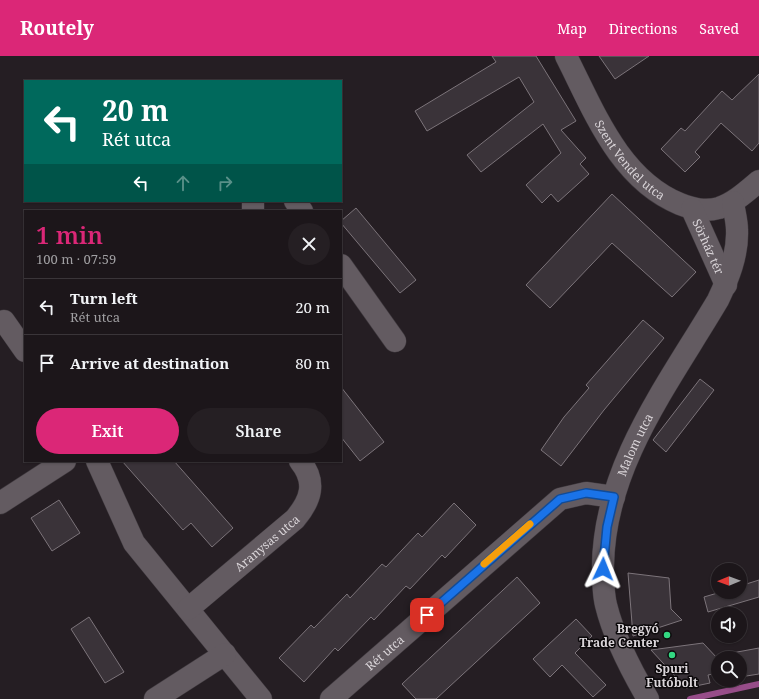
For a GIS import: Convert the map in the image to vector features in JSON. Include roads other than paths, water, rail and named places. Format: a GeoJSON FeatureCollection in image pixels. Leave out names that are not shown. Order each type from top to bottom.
{"type":"FeatureCollection","features":[{"type":"Feature","properties":{"kind":"street","name":"Szent Vendel utca"},"geometry":{"type":"LineString","coordinates":[[566,56],[610,140],[625,164],[658,193],[692,209],[705,210],[717,208],[733,202]]}},
{"type":"Feature","properties":{"kind":"street"},"geometry":{"type":"LineString","coordinates":[[733,202],[759,181]]}},
{"type":"Feature","properties":{"kind":"street","name":"Malom utca"},"geometry":{"type":"LineString","coordinates":[[642,690],[618,641],[606,605],[603,584],[607,527],[614,497],[626,458],[639,433],[726,285],[736,249],[737,230],[733,202]]}},
{"type":"Feature","properties":{"kind":"street","name":"Sörház tér"},"geometry":{"type":"LineString","coordinates":[[692,209],[726,285]]}},
{"type":"Feature","properties":{"kind":"street"},"geometry":{"type":"LineString","coordinates":[[342,270],[395,341]]}},
{"type":"Feature","properties":{"kind":"street"},"geometry":{"type":"LineString","coordinates":[[4,322],[24,350]]}},
{"type":"Feature","properties":{"kind":"street"},"geometry":{"type":"LineString","coordinates":[[0,503],[63,462]]}},
{"type":"Feature","properties":{"kind":"street"},"geometry":{"type":"LineString","coordinates":[[97,462],[134,543],[261,699]]}},
{"type":"Feature","properties":{"kind":"street","name":"Aranysas utca"},"geometry":{"type":"LineString","coordinates":[[188,609],[295,520],[306,506],[310,492],[310,480],[301,462]]}},
{"type":"Feature","properties":{"kind":"street","name":"Rét utca"},"geometry":{"type":"LineString","coordinates":[[331,699],[560,499],[586,493],[614,497]]}},
{"type":"Feature","properties":{"kind":"street"},"geometry":{"type":"LineString","coordinates":[[155,699],[225,654]]}},
{"type":"Feature","properties":{"kind":"waterway"},"geometry":{"type":"LineString","coordinates":[[690,699],[759,684]]}},
{"type":"Feature","properties":{"kind":"place","name":"Bregyó Trade Center"},"geometry":{"type":"Point","coordinates":[667,635]}},
{"type":"Feature","properties":{"kind":"place","name":"Spuri Futóbolt"},"geometry":{"type":"Point","coordinates":[672,655]}}]}
